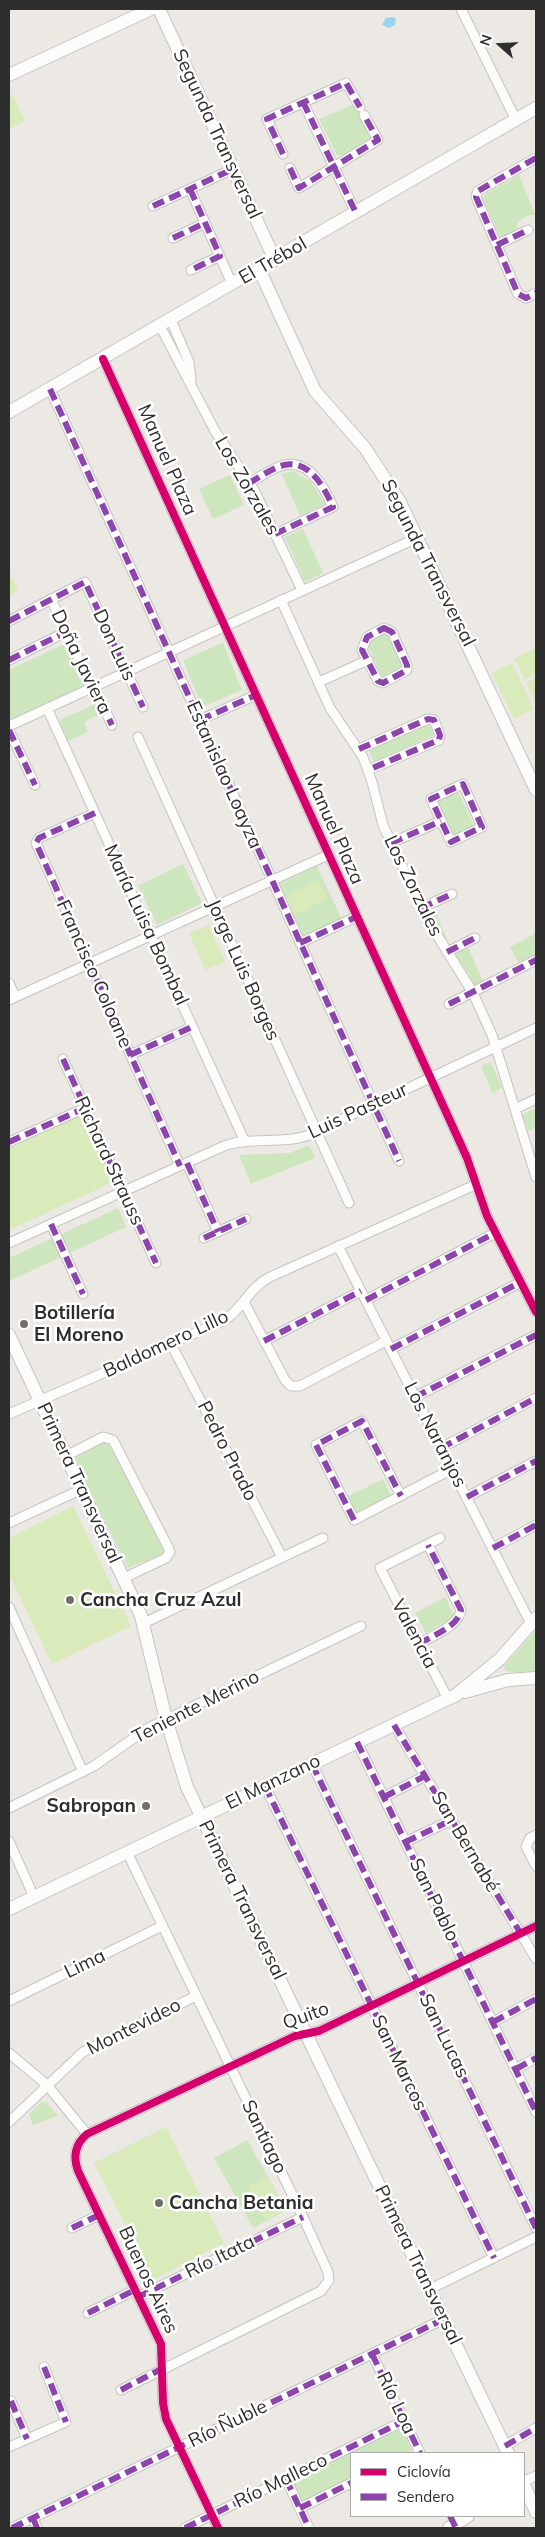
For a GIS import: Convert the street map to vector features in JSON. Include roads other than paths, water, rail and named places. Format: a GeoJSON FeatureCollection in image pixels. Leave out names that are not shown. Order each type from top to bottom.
{"type":"FeatureCollection","features":[{"type":"Feature","properties":{"kind":"main road"},"geometry":{"type":"LineString","coordinates":[[9,75],[151,9]]}},
{"type":"Feature","properties":{"kind":"main road","name":"Segunda Transversal"},"geometry":{"type":"LineString","coordinates":[[159,9],[275,260]]}},
{"type":"Feature","properties":{"kind":"main road","name":"El Trébol"},"geometry":{"type":"LineString","coordinates":[[9,412],[536,108]]}},
{"type":"Feature","properties":{"kind":"main road","name":"Segunda Transversal"},"geometry":{"type":"LineString","coordinates":[[259,269],[315,391],[375,462],[419,537],[536,790]]}},
{"type":"Feature","properties":{"kind":"main road","name":"Primera Transversal"},"geometry":{"type":"LineString","coordinates":[[9,1335],[144,1623],[166,1719],[187,1787],[507,2450]]}},
{"type":"Feature","properties":{"kind":"main road","name":"El Manzano"},"geometry":{"type":"LineString","coordinates":[[452,1697],[494,1665],[533,1621]]}},
{"type":"Feature","properties":{"kind":"main road"},"geometry":{"type":"LineString","coordinates":[[494,1665],[503,1681]]}},
{"type":"Feature","properties":{"kind":"main road","name":"El Manzano"},"geometry":{"type":"LineString","coordinates":[[9,1909],[452,1697],[503,1681],[536,1678]]}},
{"type":"Feature","properties":{"kind":"main road"},"geometry":{"type":"LineString","coordinates":[[525,2487],[536,2512]]}},
{"type":"Feature","properties":{"kind":"main road"},"geometry":{"type":"LineString","coordinates":[[452,2524],[466,2517]]}},
{"type":"Feature","properties":{"kind":"street"},"geometry":{"type":"LineString","coordinates":[[461,9],[516,120]]}},
{"type":"Feature","properties":{"kind":"street"},"geometry":{"type":"LineString","coordinates":[[283,154],[267,119],[346,82],[378,140],[299,188],[290,168]]}},
{"type":"Feature","properties":{"kind":"street"},"geometry":{"type":"LineString","coordinates":[[303,102],[356,213]]}},
{"type":"Feature","properties":{"kind":"street"},"geometry":{"type":"LineString","coordinates":[[536,158],[478,191],[476,197],[518,294],[526,298],[536,293]]}},
{"type":"Feature","properties":{"kind":"street"},"geometry":{"type":"LineString","coordinates":[[153,206],[233,169]]}},
{"type":"Feature","properties":{"kind":"street"},"geometry":{"type":"LineString","coordinates":[[190,189],[232,284]]}},
{"type":"Feature","properties":{"kind":"street"},"geometry":{"type":"LineString","coordinates":[[173,238],[205,223]]}},
{"type":"Feature","properties":{"kind":"street"},"geometry":{"type":"LineString","coordinates":[[497,246],[528,230]]}},
{"type":"Feature","properties":{"kind":"street"},"geometry":{"type":"LineString","coordinates":[[191,270],[220,256]]}},
{"type":"Feature","properties":{"kind":"street","name":"Los Zorzales"},"geometry":{"type":"LineString","coordinates":[[166,323],[180,366],[191,383],[215,431],[249,483],[302,590]]}},
{"type":"Feature","properties":{"kind":"street","name":"Manuel Plaza"},"geometry":{"type":"LineString","coordinates":[[103,359],[430,1079],[477,1184],[484,1207],[536,1312]]}},
{"type":"Feature","properties":{"kind":"street","name":"Estanislao Loayza"},"geometry":{"type":"LineString","coordinates":[[50,388],[399,1161]]}},
{"type":"Feature","properties":{"kind":"street"},"geometry":{"type":"LineString","coordinates":[[249,483],[284,465],[296,465],[312,473],[323,484],[333,507],[275,534]]}},
{"type":"Feature","properties":{"kind":"street"},"geometry":{"type":"LineString","coordinates":[[9,726],[419,537]]}},
{"type":"Feature","properties":{"kind":"street","name":"Don Luis"},"geometry":{"type":"LineString","coordinates":[[51,599],[85,582],[143,707]]}},
{"type":"Feature","properties":{"kind":"street"},"geometry":{"type":"LineString","coordinates":[[9,621],[51,599]]}},
{"type":"Feature","properties":{"kind":"street","name":"Doña Javiera"},"geometry":{"type":"LineString","coordinates":[[51,599],[112,724]]}},
{"type":"Feature","properties":{"kind":"street","name":"Los Zorzales"},"geometry":{"type":"LineString","coordinates":[[281,600],[334,715],[359,749],[368,770],[379,816],[421,908],[474,992],[495,1048],[536,1177]]}},
{"type":"Feature","properties":{"kind":"street"},"geometry":{"type":"LineString","coordinates":[[384,628],[389,629],[408,665],[407,670],[403,674],[380,683],[368,660],[362,650],[367,637],[384,628]]}},
{"type":"Feature","properties":{"kind":"street"},"geometry":{"type":"LineString","coordinates":[[9,660],[66,632]]}},
{"type":"Feature","properties":{"kind":"street"},"geometry":{"type":"LineString","coordinates":[[319,682],[368,660]]}},
{"type":"Feature","properties":{"kind":"street"},"geometry":{"type":"LineString","coordinates":[[200,720],[256,695]]}},
{"type":"Feature","properties":{"kind":"street","name":"María Luisa Bombal"},"geometry":{"type":"LineString","coordinates":[[47,708],[245,1142]]}},
{"type":"Feature","properties":{"kind":"street"},"geometry":{"type":"LineString","coordinates":[[359,749],[431,718],[434,720],[440,735],[436,743],[368,770]]}},
{"type":"Feature","properties":{"kind":"street"},"geometry":{"type":"LineString","coordinates":[[9,730],[35,785]]}},
{"type":"Feature","properties":{"kind":"street","name":"Jorge Luis Borges"},"geometry":{"type":"LineString","coordinates":[[138,737],[349,1202]]}},
{"type":"Feature","properties":{"kind":"street"},"geometry":{"type":"LineString","coordinates":[[463,784],[482,827],[451,842],[441,821],[431,799],[463,784]]}},
{"type":"Feature","properties":{"kind":"street","name":"Francisco Coloane"},"geometry":{"type":"LineString","coordinates":[[95,813],[36,841],[130,1055],[218,1232]]}},
{"type":"Feature","properties":{"kind":"street"},"geometry":{"type":"LineString","coordinates":[[391,843],[441,821]]}},
{"type":"Feature","properties":{"kind":"street"},"geometry":{"type":"LineString","coordinates":[[9,983],[12,998],[328,855]]}},
{"type":"Feature","properties":{"kind":"street"},"geometry":{"type":"LineString","coordinates":[[421,908],[452,894]]}},
{"type":"Feature","properties":{"kind":"street"},"geometry":{"type":"LineString","coordinates":[[300,943],[356,917]]}},
{"type":"Feature","properties":{"kind":"street"},"geometry":{"type":"LineString","coordinates":[[447,952],[475,938]]}},
{"type":"Feature","properties":{"kind":"street"},"geometry":{"type":"LineString","coordinates":[[449,1004],[536,960]]}},
{"type":"Feature","properties":{"kind":"street"},"geometry":{"type":"LineString","coordinates":[[130,1055],[192,1027]]}},
{"type":"Feature","properties":{"kind":"street","name":"Luis Pasteur"},"geometry":{"type":"LineString","coordinates":[[9,1243],[229,1144],[296,1139],[316,1131],[536,1028]]}},
{"type":"Feature","properties":{"kind":"street","name":"Richard Strauss"},"geometry":{"type":"LineString","coordinates":[[63,1059],[156,1263]]}},
{"type":"Feature","properties":{"kind":"street"},"geometry":{"type":"LineString","coordinates":[[515,1109],[536,1098]]}},
{"type":"Feature","properties":{"kind":"street"},"geometry":{"type":"LineString","coordinates":[[10,1139],[85,1108]]}},
{"type":"Feature","properties":{"kind":"street","name":"Baldomero Lillo"},"geometry":{"type":"LineString","coordinates":[[9,1414],[225,1320],[264,1280],[477,1184]]}},
{"type":"Feature","properties":{"kind":"street"},"geometry":{"type":"LineString","coordinates":[[204,1238],[246,1219]]}},
{"type":"Feature","properties":{"kind":"street"},"geometry":{"type":"LineString","coordinates":[[51,1224],[84,1294]]}},
{"type":"Feature","properties":{"kind":"street"},"geometry":{"type":"LineString","coordinates":[[366,1300],[496,1233]]}},
{"type":"Feature","properties":{"kind":"street","name":"Los Naranjos"},"geometry":{"type":"LineString","coordinates":[[338,1246],[492,1548],[533,1621]]}},
{"type":"Feature","properties":{"kind":"street"},"geometry":{"type":"LineString","coordinates":[[244,1302],[286,1383],[297,1386],[389,1345],[521,1282]]}},
{"type":"Feature","properties":{"kind":"street"},"geometry":{"type":"LineString","coordinates":[[264,1341],[361,1291]]}},
{"type":"Feature","properties":{"kind":"street"},"geometry":{"type":"LineString","coordinates":[[415,1397],[536,1335]]}},
{"type":"Feature","properties":{"kind":"street","name":"Pedro Prado"},"geometry":{"type":"LineString","coordinates":[[171,1344],[282,1558]]}},
{"type":"Feature","properties":{"kind":"street"},"geometry":{"type":"LineString","coordinates":[[441,1448],[536,1398]]}},
{"type":"Feature","properties":{"kind":"street"},"geometry":{"type":"LineString","coordinates":[[401,1496],[362,1421],[316,1445],[354,1520],[401,1496],[452,1469]]}},
{"type":"Feature","properties":{"kind":"street"},"geometry":{"type":"LineString","coordinates":[[66,1456],[103,1437],[113,1440],[168,1547],[170,1552],[166,1558],[124,1578]]}},
{"type":"Feature","properties":{"kind":"street"},"geometry":{"type":"LineString","coordinates":[[467,1497],[536,1461]]}},
{"type":"Feature","properties":{"kind":"street"},"geometry":{"type":"LineString","coordinates":[[9,1523],[82,1489]]}},
{"type":"Feature","properties":{"kind":"street"},"geometry":{"type":"LineString","coordinates":[[492,1548],[536,1524]]}},
{"type":"Feature","properties":{"kind":"street"},"geometry":{"type":"LineString","coordinates":[[144,1623],[323,1538]]}},
{"type":"Feature","properties":{"kind":"street"},"geometry":{"type":"LineString","coordinates":[[419,1644],[454,1623],[460,1617],[461,1610],[428,1545],[440,1538]]}},
{"type":"Feature","properties":{"kind":"street","name":"Valencia"},"geometry":{"type":"LineString","coordinates":[[428,1545],[380,1568],[419,1644],[452,1697]]}},
{"type":"Feature","properties":{"kind":"street"},"geometry":{"type":"LineString","coordinates":[[9,1607],[84,1772]]}},
{"type":"Feature","properties":{"kind":"street","name":"Teniente Merino"},"geometry":{"type":"LineString","coordinates":[[9,1808],[84,1772],[136,1735],[166,1719],[361,1626]]}},
{"type":"Feature","properties":{"kind":"street","name":"San Bernabé"},"geometry":{"type":"LineString","coordinates":[[394,1724],[536,1959]]}},
{"type":"Feature","properties":{"kind":"street","name":"San Pablo"},"geometry":{"type":"LineString","coordinates":[[357,1742],[536,2112]]}},
{"type":"Feature","properties":{"kind":"street","name":"San Lucas"},"geometry":{"type":"LineString","coordinates":[[312,1764],[536,2228]]}},
{"type":"Feature","properties":{"kind":"street"},"geometry":{"type":"LineString","coordinates":[[384,1798],[425,1776]]}},
{"type":"Feature","properties":{"kind":"street","name":"San Marcos"},"geometry":{"type":"LineString","coordinates":[[265,1786],[494,2258]]}},
{"type":"Feature","properties":{"kind":"street"},"geometry":{"type":"LineString","coordinates":[[405,1842],[452,1820]]}},
{"type":"Feature","properties":{"kind":"street"},"geometry":{"type":"LineString","coordinates":[[536,1834],[530,1838],[526,1847],[536,1866]]}},
{"type":"Feature","properties":{"kind":"street"},"geometry":{"type":"LineString","coordinates":[[9,1841],[34,1897]]}},
{"type":"Feature","properties":{"kind":"street","name":"Santiago"},"geometry":{"type":"LineString","coordinates":[[127,1852],[328,2272],[328,2280],[324,2289],[163,2368]]}},
{"type":"Feature","properties":{"kind":"street","name":"Lima"},"geometry":{"type":"LineString","coordinates":[[9,2001],[162,1926]]}},
{"type":"Feature","properties":{"kind":"street","name":"Quito"},"geometry":{"type":"LineString","coordinates":[[87,2134],[295,2036],[319,2032],[536,1926]]}},
{"type":"Feature","properties":{"kind":"street","name":"Montevideo"},"geometry":{"type":"LineString","coordinates":[[9,2122],[88,2048],[196,1996]]}},
{"type":"Feature","properties":{"kind":"street"},"geometry":{"type":"LineString","coordinates":[[492,2022],[536,2000]]}},
{"type":"Feature","properties":{"kind":"street"},"geometry":{"type":"LineString","coordinates":[[9,2053],[47,2086],[87,2134]]}},
{"type":"Feature","properties":{"kind":"street"},"geometry":{"type":"LineString","coordinates":[[516,2069],[536,2058]]}},
{"type":"Feature","properties":{"kind":"street","name":"Buenos Aires"},"geometry":{"type":"LineString","coordinates":[[87,2134],[78,2145],[76,2163],[161,2344],[163,2408],[178,2448],[218,2528]]}},
{"type":"Feature","properties":{"kind":"street"},"geometry":{"type":"LineString","coordinates":[[72,2228],[99,2215]]}},
{"type":"Feature","properties":{"kind":"street","name":"Río Itata"},"geometry":{"type":"LineString","coordinates":[[88,2313],[137,2294],[303,2217]]}},
{"type":"Feature","properties":{"kind":"street"},"geometry":{"type":"LineString","coordinates":[[430,2289],[536,2237]]}},
{"type":"Feature","properties":{"kind":"street","name":"Río Ñuble"},"geometry":{"type":"LineString","coordinates":[[12,2528],[444,2319]]}},
{"type":"Feature","properties":{"kind":"street","name":"Río Loa"},"geometry":{"type":"LineString","coordinates":[[372,2354],[417,2452]]}},
{"type":"Feature","properties":{"kind":"street"},"geometry":{"type":"LineString","coordinates":[[9,2447],[66,2422],[44,2367]]}},
{"type":"Feature","properties":{"kind":"street"},"geometry":{"type":"LineString","coordinates":[[121,2390],[163,2368]]}},
{"type":"Feature","properties":{"kind":"street"},"geometry":{"type":"LineString","coordinates":[[11,2401],[27,2439]]}},
{"type":"Feature","properties":{"kind":"street","name":"Río Malleco"},"geometry":{"type":"LineString","coordinates":[[185,2528],[404,2421]]}},
{"type":"Feature","properties":{"kind":"street"},"geometry":{"type":"LineString","coordinates":[[507,2450],[536,2428]]}},
{"type":"Feature","properties":{"kind":"street"},"geometry":{"type":"LineString","coordinates":[[286,2479],[309,2528]]}},
{"type":"Feature","properties":{"kind":"street"},"geometry":{"type":"LineString","coordinates":[[300,2508],[350,2484]]}},
{"type":"Feature","properties":{"kind":"street"},"geometry":{"type":"LineString","coordinates":[[33,2518],[37,2528]]}},
{"type":"Feature","properties":{"kind":"water"},"geometry":{"type":"Polygon","coordinates":[[[386,18],[396,18],[395,25],[389,28],[382,25],[386,18]]]}},
{"type":"Feature","properties":{"kind":"place","name":"Botillería El Moreno"},"geometry":{"type":"Point","coordinates":[24,1324]}},
{"type":"Feature","properties":{"kind":"place","name":"Cancha Cruz Azul"},"geometry":{"type":"Point","coordinates":[70,1600]}},
{"type":"Feature","properties":{"kind":"place","name":"Sabropan"},"geometry":{"type":"Point","coordinates":[146,1806]}},
{"type":"Feature","properties":{"kind":"place","name":"Cancha Betania"},"geometry":{"type":"Point","coordinates":[159,2203]}}]}
